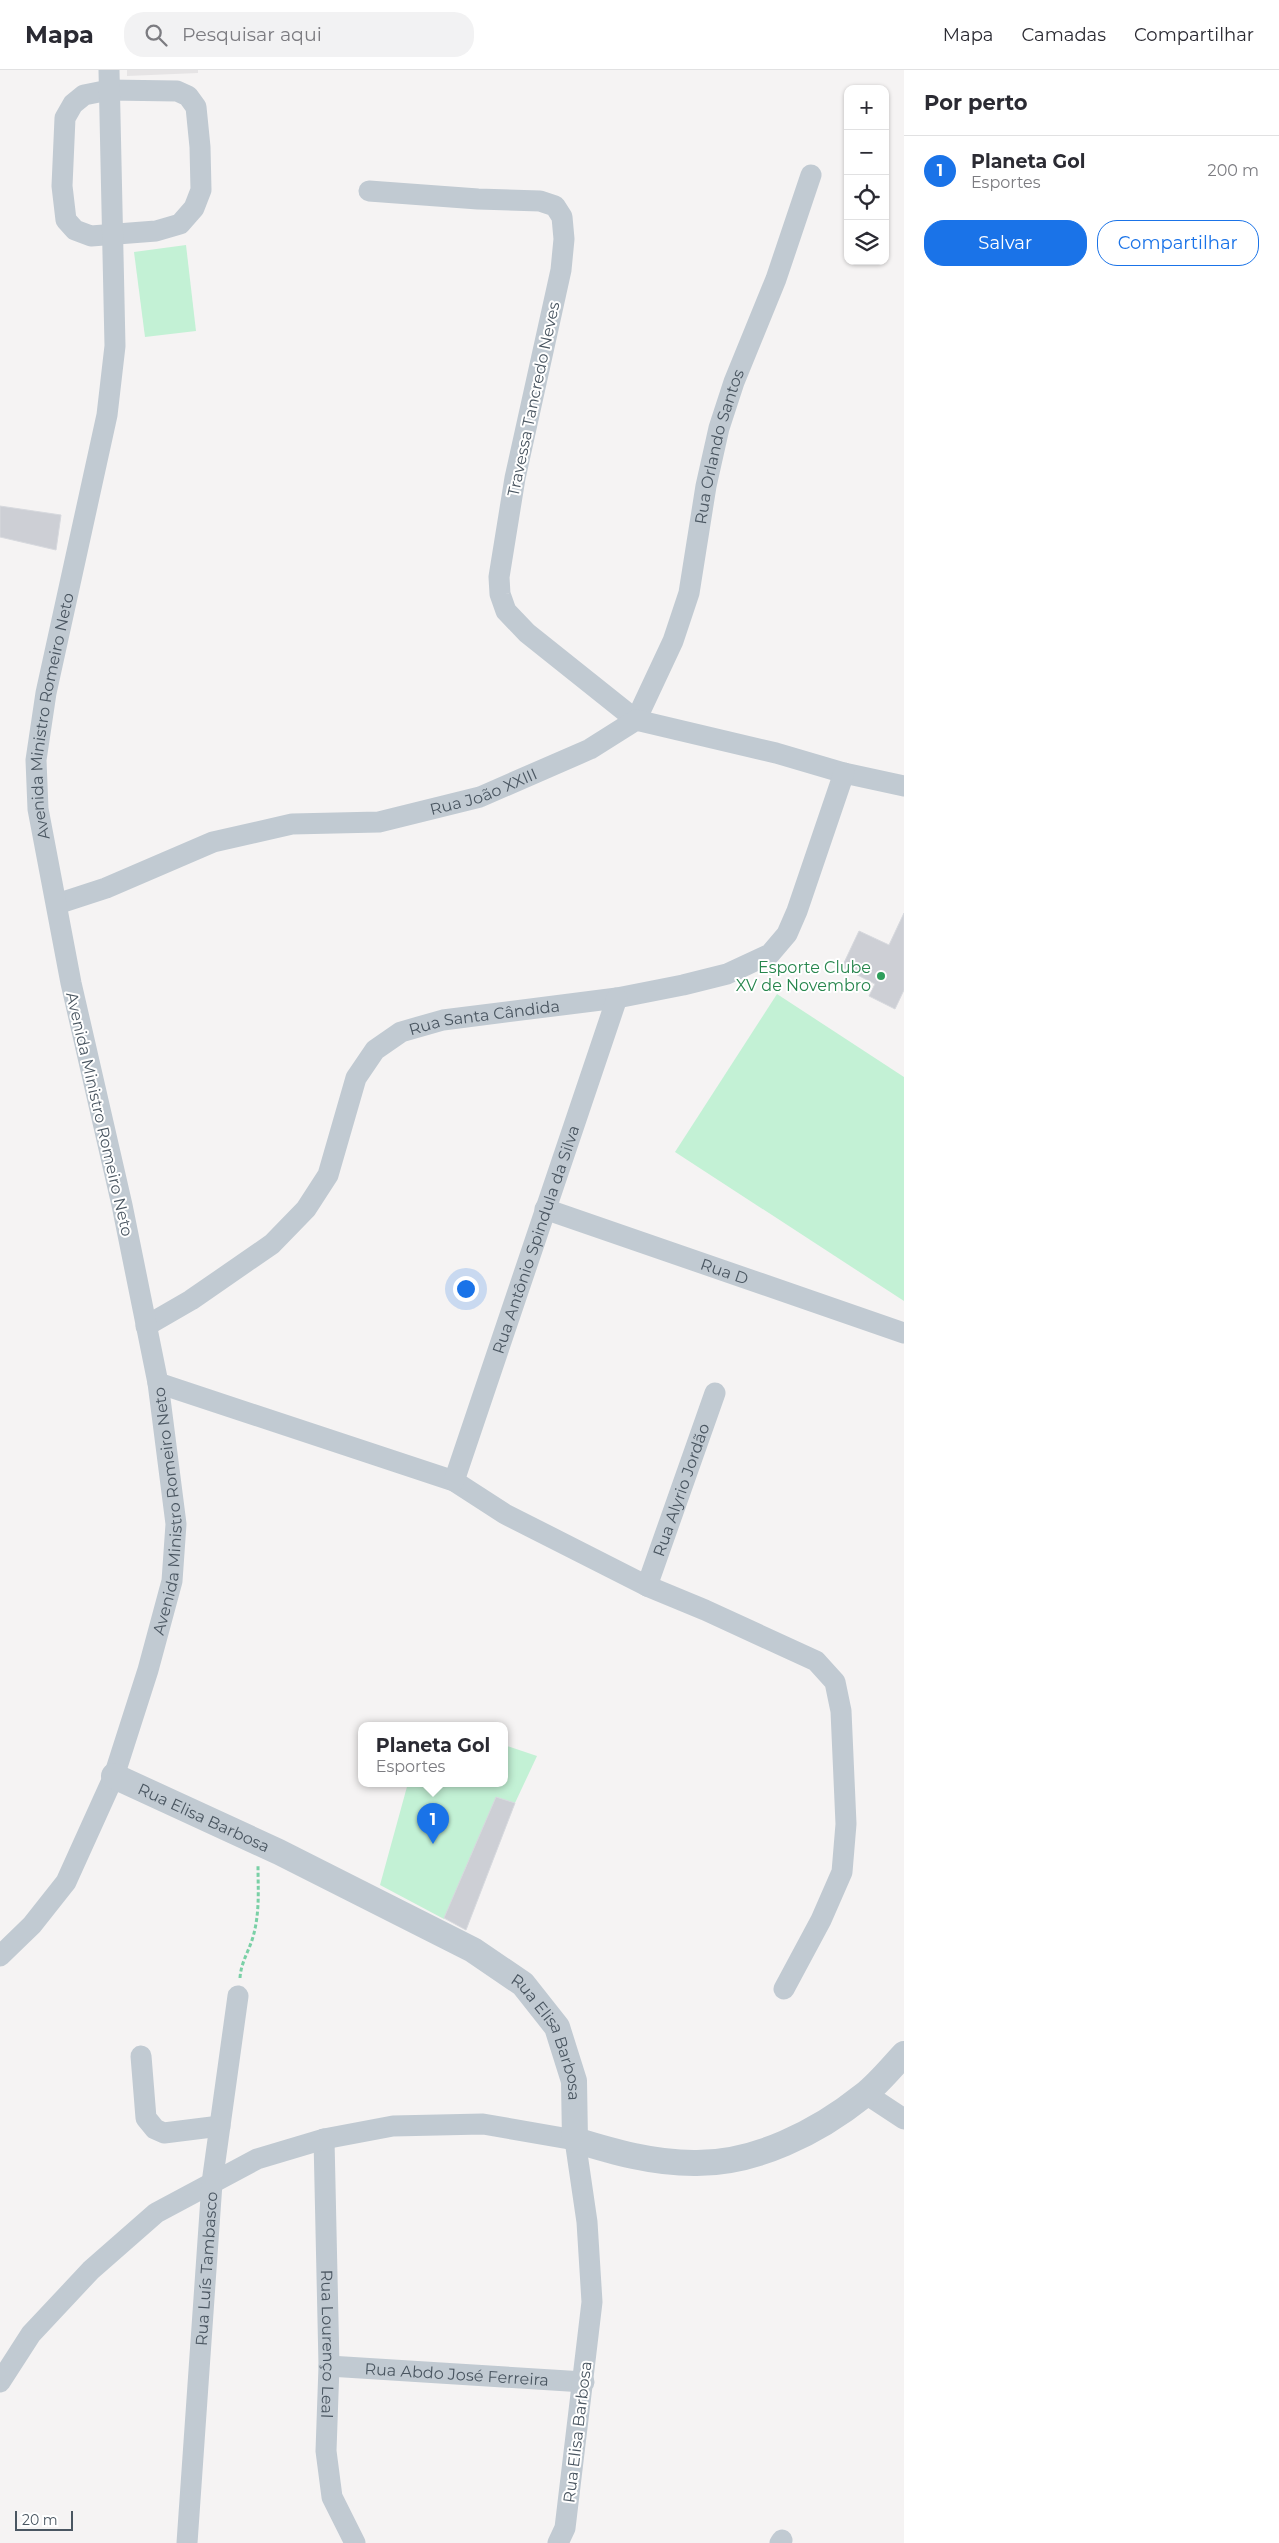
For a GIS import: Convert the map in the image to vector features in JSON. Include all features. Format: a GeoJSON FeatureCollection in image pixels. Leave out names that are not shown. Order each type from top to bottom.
{"type":"FeatureCollection","features":[{"type":"Feature","properties":{"kind":"street","name":"Avenida Ministro Romeiro Neto"},"geometry":{"type":"LineString","coordinates":[[0,1956],[32,1925],[66,1882],[114,1776],[148,1670],[172,1581],[176,1524],[158,1383],[122,1205],[71,983],[38,808],[36,760],[46,693],[107,415],[115,346],[109,80]]}},
{"type":"Feature","properties":{"kind":"street"},"geometry":{"type":"LineString","coordinates":[[109,80],[177,91],[188,96],[196,107],[200,147],[201,190],[194,208],[180,224],[156,231],[113,234],[91,236],[75,230],[66,220],[62,186],[65,118],[73,104],[109,80]]}},
{"type":"Feature","properties":{"kind":"street","name":"Rua Orlando Santos"},"geometry":{"type":"LineString","coordinates":[[636,720],[673,641],[686,601],[706,486],[719,428],[734,382],[776,279],[811,175]]}},
{"type":"Feature","properties":{"kind":"street","name":"Travessa Tancredo Neves"},"geometry":{"type":"LineString","coordinates":[[369,191],[478,199],[540,201],[555,206],[562,217],[564,239],[561,270],[515,478],[499,577],[500,594],[506,611],[527,634],[636,720]]}},
{"type":"Feature","properties":{"kind":"street"},"geometry":{"type":"LineString","coordinates":[[636,720],[776,753],[844,773],[904,786]]}},
{"type":"Feature","properties":{"kind":"street","name":"Rua João XXIII"},"geometry":{"type":"LineString","coordinates":[[57,904],[106,888],[213,842],[292,824],[379,822],[480,797],[590,749],[636,720]]}},
{"type":"Feature","properties":{"kind":"street","name":"Rua Santa Cândida"},"geometry":{"type":"LineString","coordinates":[[146,1326],[191,1300],[272,1244],[306,1209],[328,1175],[356,1078],[375,1050],[401,1032],[443,1020],[617,998],[727,974],[770,954],[787,934],[797,911],[844,773]]}},
{"type":"Feature","properties":{"kind":"street","name":"Rua Antônio Spindula da Silva"},"geometry":{"type":"LineString","coordinates":[[454,1481],[617,998]]}},
{"type":"Feature","properties":{"kind":"street","name":"Rua D"},"geometry":{"type":"LineString","coordinates":[[545,1209],[904,1333]]}},
{"type":"Feature","properties":{"kind":"street"},"geometry":{"type":"LineString","coordinates":[[158,1383],[454,1481],[505,1514],[647,1586],[778,1642],[816,1661],[835,1682],[841,1711],[846,1824],[842,1872],[821,1920],[784,1989]]}},
{"type":"Feature","properties":{"kind":"street","name":"Rua Alyrio Jordão"},"geometry":{"type":"LineString","coordinates":[[647,1586],[714,1393]]}},
{"type":"Feature","properties":{"kind":"street","name":"Rua Elisa Barbosa"},"geometry":{"type":"LineString","coordinates":[[114,1776],[257,1842],[473,1950],[523,1984],[557,2027],[574,2081],[575,2140],[587,2222],[592,2302],[584,2382],[565,2528],[558,2543]]}},
{"type":"Feature","properties":{"kind":"street","name":"Rua Luís Tambasco"},"geometry":{"type":"LineString","coordinates":[[187,2543],[212,2183],[238,1996]]}},
{"type":"Feature","properties":{"kind":"street"},"geometry":{"type":"LineString","coordinates":[[0,2382],[31,2334],[91,2270],[156,2213],[256,2159],[324,2140],[393,2126],[483,2124],[575,2140],[630,2156],[695,2163],[746,2156],[794,2139],[835,2116],[866,2094],[904,2054]]}},
{"type":"Feature","properties":{"kind":"street"},"geometry":{"type":"LineString","coordinates":[[141,2056],[146,2118],[155,2129],[164,2133],[220,2126]]}},
{"type":"Feature","properties":{"kind":"street"},"geometry":{"type":"LineString","coordinates":[[866,2094],[904,2119]]}},
{"type":"Feature","properties":{"kind":"street","name":"Rua Lourenço Leal"},"geometry":{"type":"LineString","coordinates":[[324,2140],[329,2366],[326,2451],[332,2497],[355,2543]]}},
{"type":"Feature","properties":{"kind":"street","name":"Rua Abdo José Ferreira"},"geometry":{"type":"LineString","coordinates":[[329,2366],[584,2382]]}},
{"type":"Feature","properties":{"kind":"path"},"geometry":{"type":"LineString","coordinates":[[238,1996],[241,1965],[253,1939],[259,1911],[257,1842]]}},
{"type":"Feature","properties":{"kind":"shaded area"},"geometry":{"type":"Polygon","coordinates":[[[127,70],[198,70],[198,73],[127,76],[127,70]]]}},
{"type":"Feature","properties":{"kind":"green space"},"geometry":{"type":"Polygon","coordinates":[[[186,245],[196,331],[145,337],[134,252],[186,245]]]}},
{"type":"Feature","properties":{"kind":"green space"},"geometry":{"type":"Polygon","coordinates":[[[777,994],[904,1077],[904,1301],[675,1152],[777,994]]]}},
{"type":"Feature","properties":{"kind":"green space"},"geometry":{"type":"Polygon","coordinates":[[[508,1746],[537,1756],[515,1803],[496,1798],[444,1919],[380,1885],[407,1787],[508,1787],[508,1746]]]}},
{"type":"Feature","properties":{"kind":"building"},"geometry":{"type":"Polygon","coordinates":[[[0,506],[61,515],[56,550],[0,537],[0,506]]]}},
{"type":"Feature","properties":{"kind":"building","name":"Esporte Clube XV de Novembro"},"geometry":{"type":"Polygon","coordinates":[[[904,913],[904,990],[895,1009],[869,996],[875,984],[842,967],[859,931],[889,945],[904,913]]]}},
{"type":"Feature","properties":{"kind":"building"},"geometry":{"type":"Polygon","coordinates":[[[496,1797],[515,1803],[466,1930],[444,1918],[496,1797]]]}},
{"type":"Feature","properties":{"kind":"place","name":"Esporte Clube XV de Novembro"},"geometry":{"type":"Point","coordinates":[881,976]}},
{"type":"Feature","properties":{"kind":"place","name":"Planeta Gol"},"geometry":{"type":"Point","coordinates":[433,1844]}}]}
